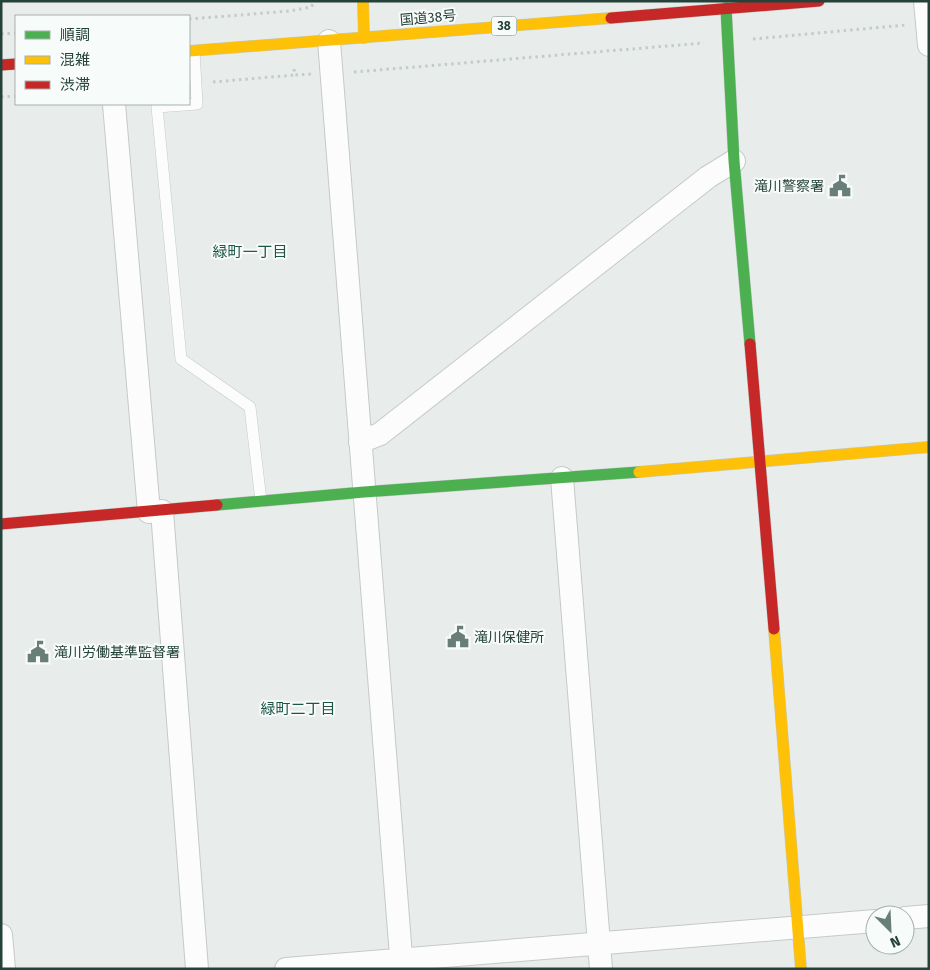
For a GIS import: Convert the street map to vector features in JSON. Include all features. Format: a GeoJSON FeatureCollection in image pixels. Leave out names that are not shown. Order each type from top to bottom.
{"type":"FeatureCollection","features":[{"type":"Feature","properties":{"kind":"main road"},"geometry":{"type":"LineString","coordinates":[[363,1],[364,38]]}},
{"type":"Feature","properties":{"kind":"main road","name":"国道38号"},"geometry":{"type":"LineString","coordinates":[[192,50],[292,44],[819,1]]}},
{"type":"Feature","properties":{"kind":"main road"},"geometry":{"type":"LineString","coordinates":[[726,8],[734,161],[761,461],[802,969]]}},
{"type":"Feature","properties":{"kind":"main road"},"geometry":{"type":"LineString","coordinates":[[1,65],[15,64]]}},
{"type":"Feature","properties":{"kind":"main road"},"geometry":{"type":"LineString","coordinates":[[1,524],[364,492],[562,478],[929,447]]}},
{"type":"Feature","properties":{"kind":"street"},"geometry":{"type":"LineString","coordinates":[[925,1],[928,34]]}},
{"type":"Feature","properties":{"kind":"street"},"geometry":{"type":"LineString","coordinates":[[329,41],[401,964]]}},
{"type":"Feature","properties":{"kind":"street"},"geometry":{"type":"LineString","coordinates":[[114,105],[156,511],[197,969]]}},
{"type":"Feature","properties":{"kind":"street"},"geometry":{"type":"LineString","coordinates":[[360,442],[380,434],[700,183],[734,161]]}},
{"type":"Feature","properties":{"kind":"street"},"geometry":{"type":"LineString","coordinates":[[562,478],[602,969]]}},
{"type":"Feature","properties":{"kind":"street"},"geometry":{"type":"LineString","coordinates":[[915,917],[929,916]]}},
{"type":"Feature","properties":{"kind":"street"},"geometry":{"type":"LineString","coordinates":[[286,969],[401,964],[600,943],[865,922]]}},
{"type":"Feature","properties":{"kind":"street"},"geometry":{"type":"LineString","coordinates":[[1,935],[4,969]]}},
{"type":"Feature","properties":{"kind":"lane"},"geometry":{"type":"LineString","coordinates":[[190,105],[197,104],[192,50]]}},
{"type":"Feature","properties":{"kind":"lane"},"geometry":{"type":"LineString","coordinates":[[184,105],[158,107],[181,359],[250,406],[261,501]]}},
{"type":"Feature","properties":{"kind":"path"},"geometry":{"type":"LineString","coordinates":[[190,19],[290,11],[311,7],[315,1]]}},
{"type":"Feature","properties":{"kind":"path"},"geometry":{"type":"LineString","coordinates":[[290,11],[295,75]]}},
{"type":"Feature","properties":{"kind":"path"},"geometry":{"type":"LineString","coordinates":[[1,34],[15,33]]}},
{"type":"Feature","properties":{"kind":"path"},"geometry":{"type":"LineString","coordinates":[[196,83],[728,41],[928,34]]}},
{"type":"Feature","properties":{"kind":"path"},"geometry":{"type":"LineString","coordinates":[[1,96],[15,96]]}},
{"type":"Feature","properties":{"kind":"traffic: fast"},"geometry":{"type":"LineString","coordinates":[[726,8],[734,161],[750,344]]}},
{"type":"Feature","properties":{"kind":"traffic: fast"},"geometry":{"type":"LineString","coordinates":[[217,505],[364,492],[639,472]]}},
{"type":"Feature","properties":{"kind":"traffic: slow"},"geometry":{"type":"LineString","coordinates":[[363,1],[364,38]]}},
{"type":"Feature","properties":{"kind":"traffic: slow"},"geometry":{"type":"LineString","coordinates":[[190,51],[611,18]]}},
{"type":"Feature","properties":{"kind":"traffic: slow"},"geometry":{"type":"LineString","coordinates":[[639,472],[929,447]]}},
{"type":"Feature","properties":{"kind":"traffic: slow"},"geometry":{"type":"LineString","coordinates":[[774,629],[801,969]]}},
{"type":"Feature","properties":{"kind":"traffic: jam"},"geometry":{"type":"LineString","coordinates":[[611,18],[819,1]]}},
{"type":"Feature","properties":{"kind":"traffic: jam"},"geometry":{"type":"LineString","coordinates":[[1,65],[15,64]]}},
{"type":"Feature","properties":{"kind":"traffic: jam"},"geometry":{"type":"LineString","coordinates":[[750,344],[774,629]]}},
{"type":"Feature","properties":{"kind":"traffic: jam"},"geometry":{"type":"LineString","coordinates":[[1,524],[217,505]]}},
{"type":"Feature","properties":{"kind":"place","name":"滝川警察署"},"geometry":{"type":"Point","coordinates":[840,186]}},
{"type":"Feature","properties":{"kind":"place","name":"滝川保健所"},"geometry":{"type":"Point","coordinates":[458,637]}},
{"type":"Feature","properties":{"kind":"place","name":"滝川労働基準監督署"},"geometry":{"type":"Point","coordinates":[38,652]}},
{"type":"Feature","properties":{"kind":"district","name":"緑町一丁目"},"geometry":{"type":"Point","coordinates":[250,252]}},
{"type":"Feature","properties":{"kind":"district","name":"緑町二丁目"},"geometry":{"type":"Point","coordinates":[298,709]}}]}
